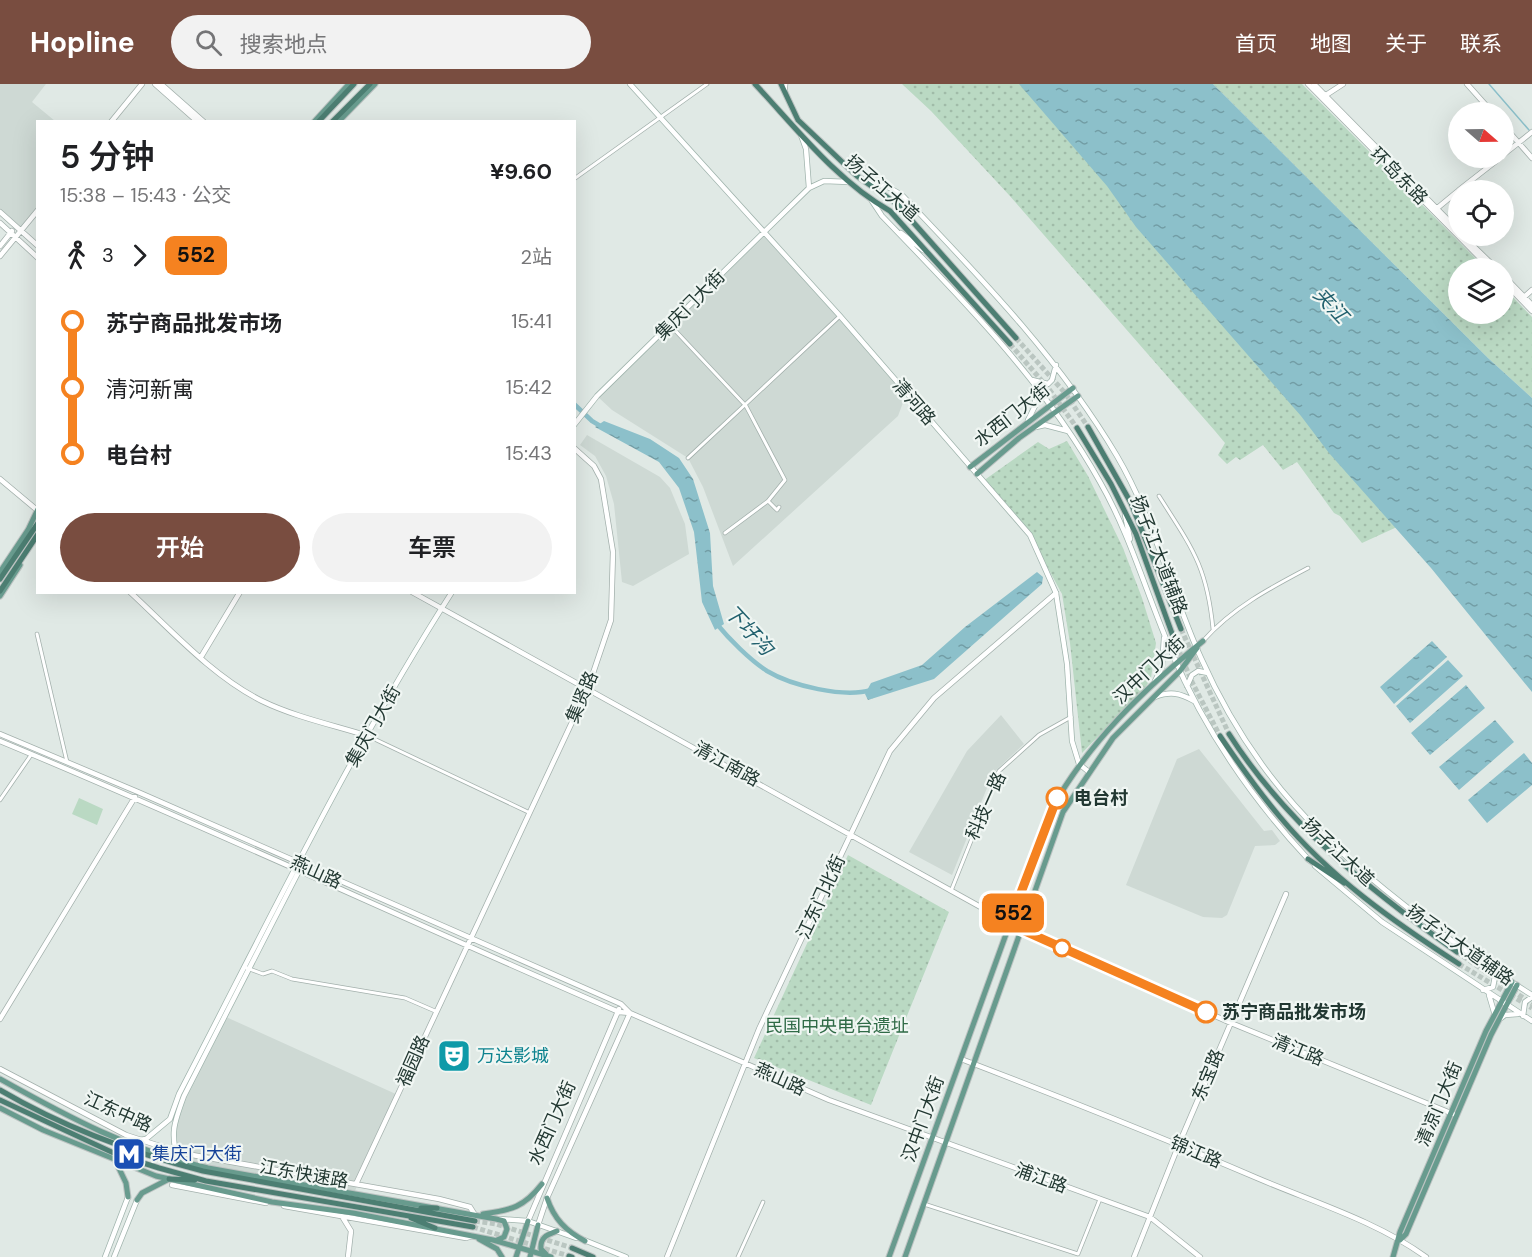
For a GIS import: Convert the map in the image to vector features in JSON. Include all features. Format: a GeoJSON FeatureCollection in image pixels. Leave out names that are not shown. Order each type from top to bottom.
{"type":"FeatureCollection","features":[{"type":"Feature","properties":{"kind":"highway"},"geometry":{"type":"LineString","coordinates":[[318,120],[352,84]]}},
{"type":"Feature","properties":{"kind":"highway"},"geometry":{"type":"LineString","coordinates":[[334,120],[370,84]]}},
{"type":"Feature","properties":{"kind":"highway","name":"扬子江大道"},"geometry":{"type":"LineString","coordinates":[[755,84],[850,182],[872,201],[890,211],[1010,344]]}},
{"type":"Feature","properties":{"kind":"highway","name":"扬子江大道"},"geometry":{"type":"LineString","coordinates":[[781,84],[798,120],[857,176],[897,204],[1016,338]]}},
{"type":"Feature","properties":{"kind":"highway"},"geometry":{"type":"LineString","coordinates":[[1088,427],[1131,503],[1181,629]]}},
{"type":"Feature","properties":{"kind":"highway"},"geometry":{"type":"LineString","coordinates":[[1077,428],[1112,484],[1124,509],[1174,639]]}},
{"type":"Feature","properties":{"kind":"highway"},"geometry":{"type":"LineString","coordinates":[[0,579],[34,533]]}},
{"type":"Feature","properties":{"kind":"highway"},"geometry":{"type":"LineString","coordinates":[[0,591],[34,533]]}},
{"type":"Feature","properties":{"kind":"highway","name":"扬子江大道"},"geometry":{"type":"LineString","coordinates":[[1229,734],[1269,791],[1335,856],[1368,886],[1457,952]]}},
{"type":"Feature","properties":{"kind":"highway","name":"扬子江大道"},"geometry":{"type":"LineString","coordinates":[[1220,736],[1281,819],[1351,887],[1400,926],[1459,964]]}},
{"type":"Feature","properties":{"kind":"highway"},"geometry":{"type":"LineString","coordinates":[[1320,834],[1335,856]]}},
{"type":"Feature","properties":{"kind":"highway"},"geometry":{"type":"LineString","coordinates":[[1308,859],[1338,881],[1351,887]]}},
{"type":"Feature","properties":{"kind":"highway","name":"江东快速路"},"geometry":{"type":"LineString","coordinates":[[0,1090],[120,1147],[209,1172],[474,1221]]}},
{"type":"Feature","properties":{"kind":"highway","name":"江东快速路"},"geometry":{"type":"LineString","coordinates":[[0,1100],[62,1131],[118,1155],[206,1180],[402,1215],[474,1221]]}},
{"type":"Feature","properties":{"kind":"highway"},"geometry":{"type":"LineString","coordinates":[[178,1161],[209,1172]]}},
{"type":"Feature","properties":{"kind":"highway"},"geometry":{"type":"LineString","coordinates":[[171,1182],[206,1180]]}},
{"type":"Feature","properties":{"kind":"highway"},"geometry":{"type":"LineString","coordinates":[[403,1208],[437,1208]]}},
{"type":"Feature","properties":{"kind":"highway"},"geometry":{"type":"LineString","coordinates":[[402,1215],[435,1228]]}},
{"type":"Feature","properties":{"kind":"highway"},"geometry":{"type":"LineString","coordinates":[[572,1248],[593,1257]]}},
{"type":"Feature","properties":{"kind":"main road"},"geometry":{"type":"LineString","coordinates":[[340,120],[375,84]]}},
{"type":"Feature","properties":{"kind":"main road","name":"水西门大街"},"geometry":{"type":"LineString","coordinates":[[970,467],[1028,420],[1073,388]]}},
{"type":"Feature","properties":{"kind":"main road","name":"水西门大街"},"geometry":{"type":"LineString","coordinates":[[977,474],[1033,428],[1078,396]]}},
{"type":"Feature","properties":{"kind":"main road"},"geometry":{"type":"LineString","coordinates":[[0,572],[34,533]]}},
{"type":"Feature","properties":{"kind":"main road"},"geometry":{"type":"LineString","coordinates":[[0,596],[34,533]]}},
{"type":"Feature","properties":{"kind":"main road","name":"汉中门大街"},"geometry":{"type":"LineString","coordinates":[[889,1257],[1051,810],[1078,764],[1153,685],[1203,641]]}},
{"type":"Feature","properties":{"kind":"main road","name":"汉中门大街"},"geometry":{"type":"LineString","coordinates":[[904,1257],[1063,812],[1113,738],[1180,671],[1196,648]]}},
{"type":"Feature","properties":{"kind":"main road","name":"清凉门大街"},"geometry":{"type":"LineString","coordinates":[[1393,1257],[1400,1240],[1400,1232],[1490,1031],[1514,984]]}},
{"type":"Feature","properties":{"kind":"main road","name":"江东中路"},"geometry":{"type":"LineString","coordinates":[[0,1079],[123,1143],[178,1161],[437,1208],[474,1221],[496,1219]]}},
{"type":"Feature","properties":{"kind":"main road"},"geometry":{"type":"LineString","coordinates":[[0,1108],[43,1130],[171,1182],[272,1202],[353,1212],[435,1228],[493,1240],[518,1247],[531,1254],[550,1257]]}},
{"type":"Feature","properties":{"kind":"main road"},"geometry":{"type":"LineString","coordinates":[[115,1160],[126,1183],[128,1197]]}},
{"type":"Feature","properties":{"kind":"main road"},"geometry":{"type":"LineString","coordinates":[[137,1200],[142,1193],[171,1182]]}},
{"type":"Feature","properties":{"kind":"main road"},"geometry":{"type":"LineString","coordinates":[[474,1221],[519,1206],[529,1200],[542,1184]]}},
{"type":"Feature","properties":{"kind":"main road"},"geometry":{"type":"LineString","coordinates":[[547,1198],[552,1212],[567,1232],[585,1241]]}},
{"type":"Feature","properties":{"kind":"main road"},"geometry":{"type":"LineString","coordinates":[[493,1240],[504,1238],[507,1229],[504,1221],[496,1219]]}},
{"type":"Feature","properties":{"kind":"main road","name":"水西门大街"},"geometry":{"type":"LineString","coordinates":[[516,1257],[528,1221]]}},
{"type":"Feature","properties":{"kind":"main road","name":"水西门大街"},"geometry":{"type":"LineString","coordinates":[[531,1254],[538,1225]]}},
{"type":"Feature","properties":{"kind":"main road"},"geometry":{"type":"LineString","coordinates":[[550,1257],[541,1249],[542,1240],[545,1236],[557,1231]]}},
{"type":"Feature","properties":{"kind":"main road"},"geometry":{"type":"LineString","coordinates":[[472,1236],[497,1249],[502,1257]]}},
{"type":"Feature","properties":{"kind":"street"},"geometry":{"type":"LineString","coordinates":[[113,120],[142,84]]}},
{"type":"Feature","properties":{"kind":"street"},"geometry":{"type":"LineString","coordinates":[[155,84],[196,120]]}},
{"type":"Feature","properties":{"kind":"street"},"geometry":{"type":"LineString","coordinates":[[161,84],[202,120]]}},
{"type":"Feature","properties":{"kind":"street","name":"清河路"},"geometry":{"type":"LineString","coordinates":[[630,84],[840,316],[1030,535],[1056,593],[1067,664],[1072,741],[1078,764]]}},
{"type":"Feature","properties":{"kind":"street"},"geometry":{"type":"LineString","coordinates":[[576,178],[707,84]]}},
{"type":"Feature","properties":{"kind":"street"},"geometry":{"type":"LineString","coordinates":[[785,94],[786,84]]}},
{"type":"Feature","properties":{"kind":"street","name":"环岛东路"},"geometry":{"type":"LineString","coordinates":[[1308,84],[1324,97],[1481,258]]}},
{"type":"Feature","properties":{"kind":"street","name":"环岛东路"},"geometry":{"type":"LineString","coordinates":[[1314,84],[1324,97]]}},
{"type":"Feature","properties":{"kind":"street"},"geometry":{"type":"LineString","coordinates":[[1324,97],[1343,84]]}},
{"type":"Feature","properties":{"kind":"street"},"geometry":{"type":"LineString","coordinates":[[1467,84],[1483,102]]}},
{"type":"Feature","properties":{"kind":"street"},"geometry":{"type":"LineString","coordinates":[[1514,145],[1532,132]]}},
{"type":"Feature","properties":{"kind":"street"},"geometry":{"type":"LineString","coordinates":[[800,133],[806,149],[809,188],[824,181],[850,182]]}},
{"type":"Feature","properties":{"kind":"street"},"geometry":{"type":"LineString","coordinates":[[1514,137],[1532,158]]}},
{"type":"Feature","properties":{"kind":"street"},"geometry":{"type":"LineString","coordinates":[[1472,180],[1486,168]]}},
{"type":"Feature","properties":{"kind":"street","name":"扬子江大道辅路"},"geometry":{"type":"LineString","coordinates":[[868,182],[888,187],[902,195],[1006,306],[1056,364],[1073,388],[1119,459],[1152,531],[1196,648],[1240,735],[1266,772],[1320,834],[1397,900],[1532,996]]}},
{"type":"Feature","properties":{"kind":"street","name":"集庆门大街"},"geometry":{"type":"LineString","coordinates":[[576,422],[589,406],[809,188]]}},
{"type":"Feature","properties":{"kind":"street"},"geometry":{"type":"LineString","coordinates":[[1435,210],[1448,199]]}},
{"type":"Feature","properties":{"kind":"street","name":"扬子江大道辅路"},"geometry":{"type":"LineString","coordinates":[[872,201],[894,229],[952,287],[1051,404],[1071,433],[1101,484],[1131,545],[1164,635],[1212,737],[1289,839],[1323,874],[1382,922],[1532,1021]]}},
{"type":"Feature","properties":{"kind":"street","name":"环岛东路"},"geometry":{"type":"LineString","coordinates":[[1435,210],[1448,221]]}},
{"type":"Feature","properties":{"kind":"street"},"geometry":{"type":"LineString","coordinates":[[0,212],[36,244]]}},
{"type":"Feature","properties":{"kind":"street"},"geometry":{"type":"LineString","coordinates":[[0,246],[11,233],[36,212]]}},
{"type":"Feature","properties":{"kind":"street"},"geometry":{"type":"LineString","coordinates":[[0,223],[36,256]]}},
{"type":"Feature","properties":{"kind":"street"},"geometry":{"type":"LineString","coordinates":[[0,256],[15,238],[18,229]]}},
{"type":"Feature","properties":{"kind":"street"},"geometry":{"type":"LineString","coordinates":[[894,229],[930,254]]}},
{"type":"Feature","properties":{"kind":"street"},"geometry":{"type":"LineString","coordinates":[[1474,246],[1486,258]]}},
{"type":"Feature","properties":{"kind":"street"},"geometry":{"type":"LineString","coordinates":[[1514,289],[1532,311]]}},
{"type":"Feature","properties":{"kind":"street"},"geometry":{"type":"LineString","coordinates":[[1522,298],[1532,290]]}},
{"type":"Feature","properties":{"kind":"street"},"geometry":{"type":"LineString","coordinates":[[1514,291],[1532,305]]}},
{"type":"Feature","properties":{"kind":"street"},"geometry":{"type":"LineString","coordinates":[[688,458],[840,316]]}},
{"type":"Feature","properties":{"kind":"street"},"geometry":{"type":"LineString","coordinates":[[670,325],[746,406],[785,480],[768,501],[725,533]]}},
{"type":"Feature","properties":{"kind":"street"},"geometry":{"type":"LineString","coordinates":[[1028,420],[1035,406],[1033,382],[1048,384],[1052,380],[1056,364]]}},
{"type":"Feature","properties":{"kind":"street"},"geometry":{"type":"LineString","coordinates":[[1033,428],[1045,425],[1059,427],[1071,433]]}},
{"type":"Feature","properties":{"kind":"street","name":"集贤路"},"geometry":{"type":"LineString","coordinates":[[469,938],[588,688],[611,620],[613,552],[601,479],[594,466],[576,450]]}},
{"type":"Feature","properties":{"kind":"street"},"geometry":{"type":"LineString","coordinates":[[0,479],[36,515]]}},
{"type":"Feature","properties":{"kind":"street"},"geometry":{"type":"LineString","coordinates":[[1159,496],[1190,542],[1200,564],[1207,585],[1213,629]]}},
{"type":"Feature","properties":{"kind":"street"},"geometry":{"type":"LineString","coordinates":[[768,501],[777,510],[779,507]]}},
{"type":"Feature","properties":{"kind":"street"},"geometry":{"type":"LineString","coordinates":[[1131,503],[1152,531]]}},
{"type":"Feature","properties":{"kind":"street"},"geometry":{"type":"LineString","coordinates":[[1124,509],[1131,545]]}},
{"type":"Feature","properties":{"kind":"street"},"geometry":{"type":"LineString","coordinates":[[1203,641],[1213,629],[1247,602],[1308,568]]}},
{"type":"Feature","properties":{"kind":"street","name":"江东门北街"},"geometry":{"type":"LineString","coordinates":[[666,1257],[745,1064],[890,751],[934,698],[1056,593]]}},
{"type":"Feature","properties":{"kind":"street"},"geometry":{"type":"LineString","coordinates":[[131,594],[201,657],[262,701],[368,736],[528,812]]}},
{"type":"Feature","properties":{"kind":"street"},"geometry":{"type":"LineString","coordinates":[[201,657],[237,594]]}},
{"type":"Feature","properties":{"kind":"street","name":"清江南路"},"geometry":{"type":"LineString","coordinates":[[416,594],[1009,924]]}},
{"type":"Feature","properties":{"kind":"street","name":"集庆门大街"},"geometry":{"type":"LineString","coordinates":[[172,1120],[179,1094],[244,967],[368,736],[451,594]]}},
{"type":"Feature","properties":{"kind":"street"},"geometry":{"type":"LineString","coordinates":[[37,634],[67,762]]}},
{"type":"Feature","properties":{"kind":"street"},"geometry":{"type":"LineString","coordinates":[[1153,685],[1162,668],[1164,635]]}},
{"type":"Feature","properties":{"kind":"street"},"geometry":{"type":"LineString","coordinates":[[1187,686],[1192,675],[1198,671],[1208,673]]}},
{"type":"Feature","properties":{"kind":"street"},"geometry":{"type":"LineString","coordinates":[[1152,699],[1165,693],[1180,693],[1194,701]]}},
{"type":"Feature","properties":{"kind":"street","name":"科技一路"},"geometry":{"type":"LineString","coordinates":[[951,891],[999,771],[1040,735],[1071,717]]}},
{"type":"Feature","properties":{"kind":"street","name":"燕山路"},"geometry":{"type":"LineString","coordinates":[[0,734],[298,867],[466,946],[619,1012],[630,1013],[829,1100],[932,1139]]}},
{"type":"Feature","properties":{"kind":"street","name":"燕山路"},"geometry":{"type":"LineString","coordinates":[[0,741],[137,794]]}},
{"type":"Feature","properties":{"kind":"street"},"geometry":{"type":"LineString","coordinates":[[0,800],[31,754]]}},
{"type":"Feature","properties":{"kind":"street"},"geometry":{"type":"LineString","coordinates":[[1078,764],[1089,772]]}},
{"type":"Feature","properties":{"kind":"street"},"geometry":{"type":"LineString","coordinates":[[0,1019],[137,794]]}},
{"type":"Feature","properties":{"kind":"street","name":"集庆门大街"},"geometry":{"type":"LineString","coordinates":[[172,1120],[250,969],[298,867]]}},
{"type":"Feature","properties":{"kind":"street","name":"燕山路"},"geometry":{"type":"LineString","coordinates":[[298,867],[621,1004],[630,1013]]}},
{"type":"Feature","properties":{"kind":"street","name":"东宝路"},"geometry":{"type":"LineString","coordinates":[[1134,1257],[1179,1144],[1286,894]]}},
{"type":"Feature","properties":{"kind":"street","name":"清江路"},"geometry":{"type":"LineString","coordinates":[[1009,924],[1231,1023],[1453,1114]]}},
{"type":"Feature","properties":{"kind":"street","name":"福园路"},"geometry":{"type":"LineString","coordinates":[[356,1184],[469,938]]}},
{"type":"Feature","properties":{"kind":"street"},"geometry":{"type":"LineString","coordinates":[[501,961],[500,956],[504,953]]}},
{"type":"Feature","properties":{"kind":"street"},"geometry":{"type":"LineString","coordinates":[[244,967],[264,975],[272,971],[292,979],[405,998],[435,1011]]}},
{"type":"Feature","properties":{"kind":"street"},"geometry":{"type":"LineString","coordinates":[[1496,971],[1492,987],[1486,991],[1495,1007],[1496,1018],[1505,1015],[1522,1016],[1526,1002],[1532,996]]}},
{"type":"Feature","properties":{"kind":"street","name":"水西门大街"},"geometry":{"type":"LineString","coordinates":[[528,1221],[621,1004]]}},
{"type":"Feature","properties":{"kind":"street","name":"水西门大街"},"geometry":{"type":"LineString","coordinates":[[538,1225],[547,1198],[630,1013]]}},
{"type":"Feature","properties":{"kind":"street","name":"锦江路"},"geometry":{"type":"LineString","coordinates":[[961,1059],[1179,1144],[1400,1240],[1426,1257]]}},
{"type":"Feature","properties":{"kind":"street","name":"江东中路"},"geometry":{"type":"LineString","coordinates":[[0,1069],[59,1102],[141,1140],[175,1151],[470,1207],[474,1221]]}},
{"type":"Feature","properties":{"kind":"street"},"geometry":{"type":"LineString","coordinates":[[123,1143],[146,1139],[172,1120]]}},
{"type":"Feature","properties":{"kind":"street"},"geometry":{"type":"LineString","coordinates":[[172,1120],[172,1140],[178,1161]]}},
{"type":"Feature","properties":{"kind":"street","name":"浦江路"},"geometry":{"type":"LineString","coordinates":[[932,1139],[1150,1217],[1200,1257]]}},
{"type":"Feature","properties":{"kind":"street"},"geometry":{"type":"LineString","coordinates":[[171,1182],[363,1220],[466,1238],[472,1236]]}},
{"type":"Feature","properties":{"kind":"street"},"geometry":{"type":"LineString","coordinates":[[105,1257],[128,1197]]}},
{"type":"Feature","properties":{"kind":"street"},"geometry":{"type":"LineString","coordinates":[[924,1204],[1078,1256],[1100,1199]]}},
{"type":"Feature","properties":{"kind":"street"},"geometry":{"type":"LineString","coordinates":[[114,1257],[137,1200]]}},
{"type":"Feature","properties":{"kind":"street"},"geometry":{"type":"LineString","coordinates":[[738,1257],[763,1203]]}},
{"type":"Feature","properties":{"kind":"street"},"geometry":{"type":"LineString","coordinates":[[341,1216],[348,1221],[351,1231],[348,1257]]}},
{"type":"Feature","properties":{"kind":"street"},"geometry":{"type":"LineString","coordinates":[[496,1219],[528,1221],[626,1257]]}},
{"type":"Feature","properties":{"kind":"street"},"geometry":{"type":"LineString","coordinates":[[351,1231],[363,1220]]}},
{"type":"Feature","properties":{"kind":"shaded area"},"geometry":{"type":"Polygon","coordinates":[[[0,84],[46,84],[32,102],[54,120],[36,120],[36,211],[20,231],[0,212],[0,84]]]}},
{"type":"Feature","properties":{"kind":"shaded area"},"geometry":{"type":"Polygon","coordinates":[[[764,233],[907,392],[898,416],[733,566],[703,487],[688,458],[612,410],[597,396],[764,233]]]}},
{"type":"Feature","properties":{"kind":"shaded area"},"geometry":{"type":"Polygon","coordinates":[[[587,435],[660,477],[670,488],[685,524],[689,554],[633,586],[622,582],[614,504],[606,476],[595,456],[580,445],[587,435]]]}},
{"type":"Feature","properties":{"kind":"shaded area"},"geometry":{"type":"Polygon","coordinates":[[[1001,715],[1024,744],[993,773],[952,875],[909,852],[967,751],[1001,715]]]}},
{"type":"Feature","properties":{"kind":"shaded area"},"geometry":{"type":"Polygon","coordinates":[[[1199,749],[1264,831],[1272,830],[1280,841],[1275,845],[1255,846],[1227,915],[1222,918],[1203,917],[1126,885],[1177,759],[1199,749]]]}},
{"type":"Feature","properties":{"kind":"shaded area"},"geometry":{"type":"Polygon","coordinates":[[[226,1017],[398,1095],[354,1193],[178,1161],[172,1140],[184,1096],[226,1017]]]}},
{"type":"Feature","properties":{"kind":"green space"},"geometry":{"type":"Polygon","coordinates":[[[902,84],[1031,84],[1397,527],[1362,543],[1340,516],[1334,513],[1297,462],[1283,470],[1263,445],[1240,460],[1236,457],[1227,464],[1218,455],[1225,443],[1215,431],[1009,195],[931,111],[902,84]]]}},
{"type":"Feature","properties":{"kind":"green space"},"geometry":{"type":"Polygon","coordinates":[[[1213,84],[1302,84],[1448,231],[1448,246],[1463,246],[1475,258],[1448,258],[1448,318],[1213,84]]]}},
{"type":"Feature","properties":{"kind":"green space"},"geometry":{"type":"Polygon","coordinates":[[[1514,298],[1532,317],[1532,398],[1454,324],[1514,324],[1514,298]]]}},
{"type":"Feature","properties":{"kind":"green space"},"geometry":{"type":"Polygon","coordinates":[[[1067,441],[1088,476],[1123,548],[1156,643],[1151,678],[1145,688],[1082,753],[1070,643],[1062,594],[1030,535],[983,481],[1038,442],[1049,449],[1067,441]]]}},
{"type":"Feature","properties":{"kind":"green space"},"geometry":{"type":"Polygon","coordinates":[[[79,798],[103,809],[97,825],[72,814],[79,798]]]}},
{"type":"Feature","properties":{"kind":"green space","name":"民国中央电台遗址"},"geometry":{"type":"Polygon","coordinates":[[[848,855],[949,912],[871,1105],[754,1058],[848,855]]]}},
{"type":"Feature","properties":{"kind":"water","name":"夹江"},"geometry":{"type":"Polygon","coordinates":[[[1019,84],[1213,84],[1448,318],[1448,324],[1454,324],[1532,398],[1532,692],[1431,568],[1329,453],[1301,416],[1136,227],[1107,186],[1019,84]]]}},
{"type":"Feature","properties":{"kind":"water"},"geometry":{"type":"Polygon","coordinates":[[[604,421],[650,439],[679,458],[693,479],[710,533],[713,586],[724,624],[715,630],[702,602],[694,532],[679,488],[659,462],[595,427],[604,421]]]}},
{"type":"Feature","properties":{"kind":"water"},"geometry":{"type":"Polygon","coordinates":[[[1037,572],[1043,577],[1042,584],[934,679],[868,700],[865,694],[871,683],[922,665],[965,627],[1037,572]]]}},
{"type":"Feature","properties":{"kind":"water"},"geometry":{"type":"Polygon","coordinates":[[[1432,641],[1447,657],[1394,704],[1380,687],[1432,641]]]}},
{"type":"Feature","properties":{"kind":"water"},"geometry":{"type":"Polygon","coordinates":[[[1448,660],[1463,676],[1410,723],[1396,706],[1448,660]]]}},
{"type":"Feature","properties":{"kind":"water"},"geometry":{"type":"Polygon","coordinates":[[[1466,685],[1485,708],[1430,755],[1411,733],[1466,685]]]}},
{"type":"Feature","properties":{"kind":"water"},"geometry":{"type":"Polygon","coordinates":[[[1495,720],[1514,742],[1459,790],[1439,767],[1495,720]]]}},
{"type":"Feature","properties":{"kind":"water"},"geometry":{"type":"Polygon","coordinates":[[[1524,753],[1532,763],[1532,785],[1487,823],[1468,800],[1524,753]]]}},
{"type":"Feature","properties":{"kind":"waterway"},"geometry":{"type":"LineString","coordinates":[[1489,84],[1529,130]]}},
{"type":"Feature","properties":{"kind":"waterway","name":"下圩沟"},"geometry":{"type":"LineString","coordinates":[[576,406],[602,427]]}},
{"type":"Feature","properties":{"kind":"waterway","name":"下圩沟"},"geometry":{"type":"LineString","coordinates":[[716,623],[747,655],[767,671],[778,676],[818,689],[847,693],[871,690]]}},
{"type":"Feature","properties":{"kind":"tunnel"},"geometry":{"type":"LineString","coordinates":[[1016,338],[1065,393],[1088,427]]}},
{"type":"Feature","properties":{"kind":"tunnel"},"geometry":{"type":"LineString","coordinates":[[1010,344],[1049,389],[1077,428]]}},
{"type":"Feature","properties":{"kind":"tunnel"},"geometry":{"type":"LineString","coordinates":[[1181,629],[1229,734]]}},
{"type":"Feature","properties":{"kind":"tunnel"},"geometry":{"type":"LineString","coordinates":[[1174,639],[1192,682],[1220,736]]}},
{"type":"Feature","properties":{"kind":"tunnel"},"geometry":{"type":"LineString","coordinates":[[1457,952],[1532,1004]]}},
{"type":"Feature","properties":{"kind":"tunnel"},"geometry":{"type":"LineString","coordinates":[[1459,964],[1532,1008]]}},
{"type":"Feature","properties":{"kind":"tunnel"},"geometry":{"type":"LineString","coordinates":[[475,1221],[496,1224],[572,1248]]}},
{"type":"Feature","properties":{"kind":"tunnel"},"geometry":{"type":"LineString","coordinates":[[473,1227],[569,1256]]}},
{"type":"Feature","properties":{"kind":"bus line","name":"552"},"geometry":{"type":"LineString","coordinates":[[1057,798],[1009,924],[1206,1012]]}},
{"type":"Feature","properties":{"kind":"place","name":"电台村"},"geometry":{"type":"Point","coordinates":[1057,798]}},
{"type":"Feature","properties":{"kind":"place","name":"苏宁商品批发市场"},"geometry":{"type":"Point","coordinates":[1206,1012]}},
{"type":"Feature","properties":{"kind":"place","name":"万达影城"},"geometry":{"type":"Point","coordinates":[454,1056]}},
{"type":"Feature","properties":{"kind":"place","name":"集庆门大街"},"geometry":{"type":"Point","coordinates":[129,1154]}}]}
